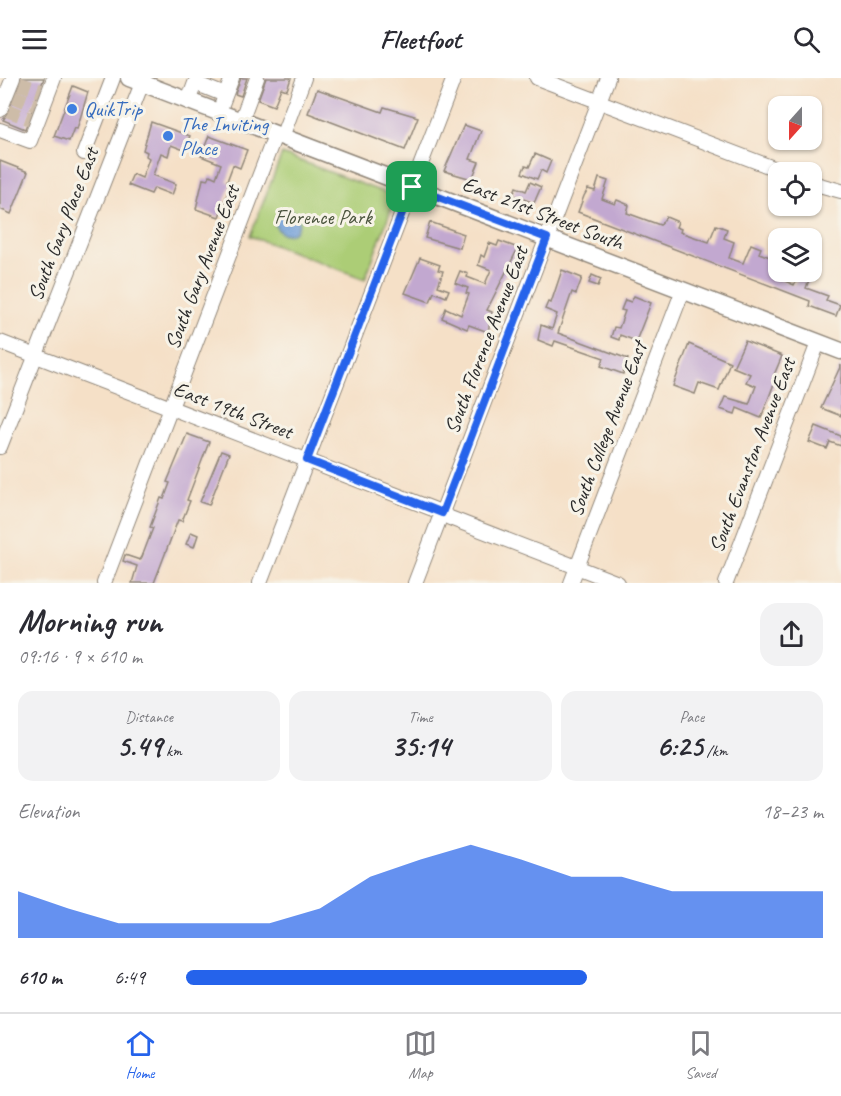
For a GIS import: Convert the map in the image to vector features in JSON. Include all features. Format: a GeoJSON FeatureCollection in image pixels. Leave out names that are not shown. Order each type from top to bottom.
{"type":"FeatureCollection","features":[{"type":"Feature","properties":{"kind":"main road","name":"East 21st Street South"},"geometry":{"type":"LineString","coordinates":[[138,80],[218,114],[841,351]]}},
{"type":"Feature","properties":{"kind":"street"},"geometry":{"type":"LineString","coordinates":[[0,130],[30,141],[39,106],[54,78]]}},
{"type":"Feature","properties":{"kind":"street"},"geometry":{"type":"LineString","coordinates":[[84,153],[113,78]]}},
{"type":"Feature","properties":{"kind":"street"},"geometry":{"type":"LineString","coordinates":[[218,114],[232,78]]}},
{"type":"Feature","properties":{"kind":"street"},"geometry":{"type":"LineString","coordinates":[[241,122],[257,78]]}},
{"type":"Feature","properties":{"kind":"street","name":"South Gary Avenue East"},"geometry":{"type":"LineString","coordinates":[[104,583],[170,408],[304,78]]}},
{"type":"Feature","properties":{"kind":"street"},"geometry":{"type":"LineString","coordinates":[[260,583],[454,78]]}},
{"type":"Feature","properties":{"kind":"street"},"geometry":{"type":"LineString","coordinates":[[537,78],[768,166]]}},
{"type":"Feature","properties":{"kind":"street","name":"South Florence Avenue East"},"geometry":{"type":"LineString","coordinates":[[415,583],[608,78]]}},
{"type":"Feature","properties":{"kind":"street"},"geometry":{"type":"LineString","coordinates":[[2,110],[14,80]]}},
{"type":"Feature","properties":{"kind":"street","name":"South Gary Place East"},"geometry":{"type":"LineString","coordinates":[[0,447],[138,80]]}},
{"type":"Feature","properties":{"kind":"street"},"geometry":{"type":"LineString","coordinates":[[188,102],[196,81],[225,95]]}},
{"type":"Feature","properties":{"kind":"street"},"geometry":{"type":"LineString","coordinates":[[822,186],[841,191]]}},
{"type":"Feature","properties":{"kind":"street","name":"South College Avenue East"},"geometry":{"type":"LineString","coordinates":[[570,583],[683,290]]}},
{"type":"Feature","properties":{"kind":"street","name":"East 19th Street"},"geometry":{"type":"LineString","coordinates":[[0,342],[618,583]]}},
{"type":"Feature","properties":{"kind":"street","name":"South Evanston Avenue East"},"geometry":{"type":"LineString","coordinates":[[726,583],[818,343]]}},
{"type":"Feature","properties":{"kind":"green space","name":"Florence Park"},"geometry":{"type":"Polygon","coordinates":[[[282,154],[396,197],[365,279],[250,236],[282,154]]]}},
{"type":"Feature","properties":{"kind":"water"},"geometry":{"type":"Polygon","coordinates":[[[287,210],[296,213],[299,222],[296,231],[287,234],[278,231],[275,222],[278,213],[287,210]]]}},
{"type":"Feature","properties":{"kind":"building","name":"QuikTrip"},"geometry":{"type":"Polygon","coordinates":[[[22,78],[44,78],[25,129],[3,120],[22,78]]]}},
{"type":"Feature","properties":{"kind":"building"},"geometry":{"type":"Polygon","coordinates":[[[241,78],[247,78],[241,96],[235,94],[241,78]]]}},
{"type":"Feature","properties":{"kind":"building"},"geometry":{"type":"Polygon","coordinates":[[[266,78],[291,78],[287,90],[281,88],[274,106],[258,100],[266,78]]]}},
{"type":"Feature","properties":{"kind":"building","name":"QuikTrip"},"geometry":{"type":"Polygon","coordinates":[[[73,86],[88,92],[77,129],[74,128],[69,141],[54,136],[73,86]]]}},
{"type":"Feature","properties":{"kind":"building"},"geometry":{"type":"Polygon","coordinates":[[[317,89],[382,112],[384,107],[418,117],[405,150],[308,113],[317,89]]]}},
{"type":"Feature","properties":{"kind":"building"},"geometry":{"type":"Polygon","coordinates":[[[151,122],[190,136],[184,150],[171,145],[168,156],[161,153],[153,175],[176,184],[172,195],[154,188],[151,194],[128,185],[133,174],[142,178],[149,158],[146,156],[147,152],[143,150],[151,122]]]}},
{"type":"Feature","properties":{"kind":"building"},"geometry":{"type":"Polygon","coordinates":[[[464,125],[481,131],[470,159],[479,162],[472,179],[444,171],[464,125]]]}},
{"type":"Feature","properties":{"kind":"building"},"geometry":{"type":"Polygon","coordinates":[[[209,136],[247,150],[240,168],[233,165],[227,181],[231,183],[219,217],[196,209],[203,179],[208,180],[210,175],[216,178],[221,164],[201,156],[209,136]]]}},
{"type":"Feature","properties":{"kind":"building"},"geometry":{"type":"Polygon","coordinates":[[[535,154],[551,161],[546,173],[541,170],[537,179],[522,173],[525,166],[529,167],[535,154]]]}},
{"type":"Feature","properties":{"kind":"building"},"geometry":{"type":"Polygon","coordinates":[[[0,161],[28,172],[11,214],[0,209],[0,161]]]}},
{"type":"Feature","properties":{"kind":"building"},"geometry":{"type":"Polygon","coordinates":[[[599,178],[608,181],[602,199],[615,204],[617,200],[629,205],[627,213],[660,225],[666,217],[678,222],[676,227],[681,229],[680,232],[709,242],[716,225],[727,229],[724,238],[734,242],[729,258],[743,263],[751,244],[761,248],[759,253],[768,256],[768,282],[787,282],[794,285],[796,282],[808,282],[806,288],[828,296],[826,300],[840,305],[836,316],[809,306],[810,301],[578,212],[588,189],[595,191],[599,178]]]}},
{"type":"Feature","properties":{"kind":"building"},"geometry":{"type":"Polygon","coordinates":[[[530,182],[541,187],[534,203],[513,195],[516,187],[526,191],[530,182]]]}},
{"type":"Feature","properties":{"kind":"building"},"geometry":{"type":"Polygon","coordinates":[[[430,222],[464,234],[460,248],[425,238],[430,222]]]}},
{"type":"Feature","properties":{"kind":"building"},"geometry":{"type":"Polygon","coordinates":[[[499,241],[518,248],[487,310],[492,312],[488,332],[469,325],[467,329],[442,318],[446,308],[461,315],[469,294],[466,293],[468,288],[455,283],[460,271],[468,274],[467,277],[485,284],[491,270],[478,265],[481,255],[484,257],[489,243],[497,246],[499,241]]]}},
{"type":"Feature","properties":{"kind":"building"},"geometry":{"type":"Polygon","coordinates":[[[420,258],[440,265],[438,270],[443,271],[438,286],[449,290],[446,297],[434,292],[430,302],[405,293],[420,258]]]}},
{"type":"Feature","properties":{"kind":"building"},"geometry":{"type":"Polygon","coordinates":[[[562,270],[582,278],[576,294],[572,292],[558,333],[628,359],[623,374],[601,366],[604,358],[555,341],[553,346],[538,340],[541,325],[552,329],[557,314],[545,309],[548,302],[551,303],[562,270]]]}},
{"type":"Feature","properties":{"kind":"building"},"geometry":{"type":"Polygon","coordinates":[[[592,275],[601,279],[598,286],[589,283],[592,275]]]}},
{"type":"Feature","properties":{"kind":"building"},"geometry":{"type":"Polygon","coordinates":[[[634,296],[651,303],[636,341],[620,335],[619,340],[611,337],[614,327],[619,328],[625,311],[621,310],[625,300],[631,302],[634,296]]]}},
{"type":"Feature","properties":{"kind":"building"},"geometry":{"type":"Polygon","coordinates":[[[745,341],[782,356],[761,418],[737,408],[735,414],[720,409],[725,397],[749,404],[756,386],[746,382],[750,374],[733,367],[745,341]]]}},
{"type":"Feature","properties":{"kind":"building"},"geometry":{"type":"Polygon","coordinates":[[[689,344],[730,362],[719,390],[699,383],[695,394],[673,386],[689,344]]]}},
{"type":"Feature","properties":{"kind":"building"},"geometry":{"type":"Polygon","coordinates":[[[841,365],[841,416],[821,408],[841,365]]]}},
{"type":"Feature","properties":{"kind":"building"},"geometry":{"type":"Polygon","coordinates":[[[816,426],[841,436],[841,446],[830,442],[827,449],[809,442],[816,426]]]}},
{"type":"Feature","properties":{"kind":"building"},"geometry":{"type":"Polygon","coordinates":[[[187,434],[209,442],[187,500],[190,501],[182,521],[178,520],[154,583],[132,583],[137,566],[123,561],[125,555],[140,560],[142,557],[153,528],[150,527],[161,498],[164,499],[170,483],[167,482],[187,434]]]}},
{"type":"Feature","properties":{"kind":"building"},"geometry":{"type":"Polygon","coordinates":[[[221,451],[229,454],[209,505],[200,502],[221,451]]]}},
{"type":"Feature","properties":{"kind":"building"},"geometry":{"type":"Polygon","coordinates":[[[191,532],[198,535],[194,547],[186,544],[191,532]]]}},
{"type":"Feature","properties":{"kind":"tunnel"},"geometry":{"type":"LineString","coordinates":[[17,83],[41,91]]}},
{"type":"Feature","properties":{"kind":"tunnel"},"geometry":{"type":"LineString","coordinates":[[12,96],[36,105]]}},
{"type":"Feature","properties":{"kind":"tunnel"},"geometry":{"type":"LineString","coordinates":[[6,110],[31,119]]}},
{"type":"Feature","properties":{"kind":"place","name":"QuikTrip"},"geometry":{"type":"Point","coordinates":[72,109]}},
{"type":"Feature","properties":{"kind":"place","name":"The Inviting Place"},"geometry":{"type":"Point","coordinates":[168,136]}},
{"type":"Feature","properties":{"kind":"route"},"geometry":{"type":"LineString","coordinates":[[412,187],[547,238],[442,513],[307,460],[412,187]]}}]}
